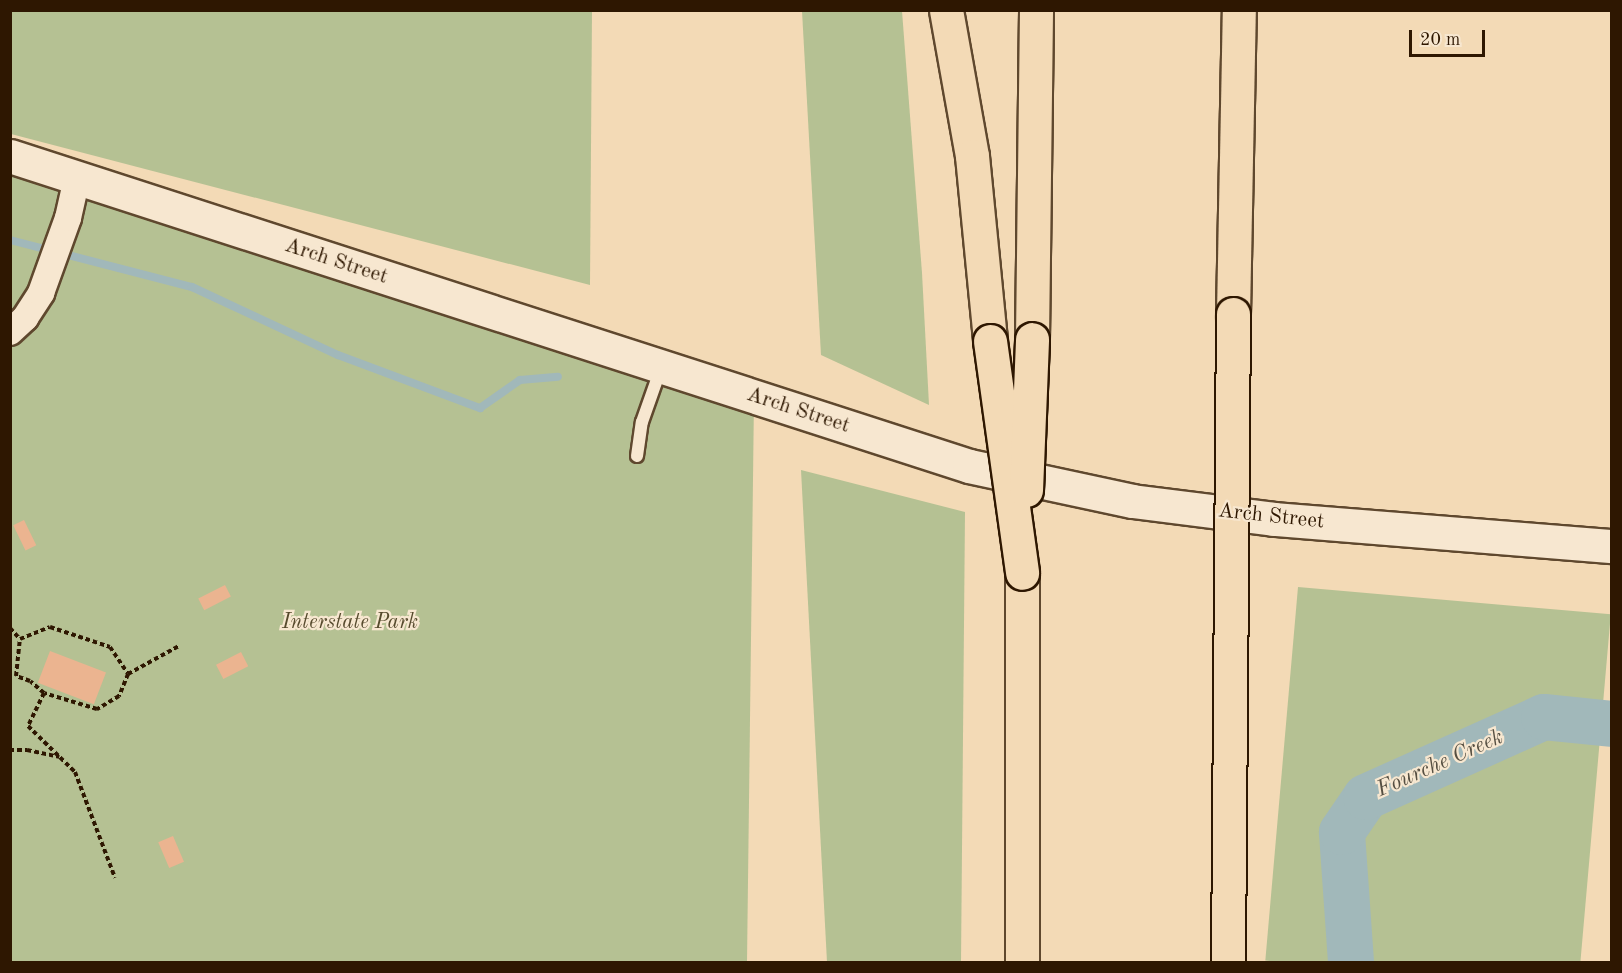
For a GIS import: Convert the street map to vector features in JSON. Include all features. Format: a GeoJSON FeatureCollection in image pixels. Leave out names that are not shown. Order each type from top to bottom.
{"type":"FeatureCollection","features":[{"type":"Feature","properties":{"kind":"highway"},"geometry":{"type":"LineString","coordinates":[[946,10],[972,156],[990,341],[1022,573]]}},
{"type":"Feature","properties":{"kind":"highway"},"geometry":{"type":"LineString","coordinates":[[1022,963],[1022,573],[1032,339],[1036,10]]}},
{"type":"Feature","properties":{"kind":"highway"},"geometry":{"type":"LineString","coordinates":[[1228,963],[1233,314],[1239,10]]}},
{"type":"Feature","properties":{"kind":"main road","name":"Arch Street"},"geometry":{"type":"LineString","coordinates":[[10,156],[969,466],[1132,501],[1274,519],[1611,546]]}},
{"type":"Feature","properties":{"kind":"street"},"geometry":{"type":"LineString","coordinates":[[10,332],[25,318],[41,293],[68,218],[78,178]]}},
{"type":"Feature","properties":{"kind":"lane"},"geometry":{"type":"LineString","coordinates":[[637,456],[642,422],[662,367]]}},
{"type":"Feature","properties":{"kind":"path"},"geometry":{"type":"LineString","coordinates":[[20,639],[50,627],[110,647],[128,674]]}},
{"type":"Feature","properties":{"kind":"path"},"geometry":{"type":"LineString","coordinates":[[10,628],[20,639],[16,676]]}},
{"type":"Feature","properties":{"kind":"path"},"geometry":{"type":"LineString","coordinates":[[10,672],[30,681],[44,693],[97,709],[119,696],[128,674],[179,646]]}},
{"type":"Feature","properties":{"kind":"path"},"geometry":{"type":"LineString","coordinates":[[44,693],[28,726],[75,772],[115,878]]}},
{"type":"Feature","properties":{"kind":"path"},"geometry":{"type":"LineString","coordinates":[[10,750],[27,750],[60,757]]}},
{"type":"Feature","properties":{"kind":"green space"},"geometry":{"type":"Polygon","coordinates":[[[10,11],[592,11],[590,285],[11,134],[10,11]]]}},
{"type":"Feature","properties":{"kind":"green space"},"geometry":{"type":"Polygon","coordinates":[[[802,11],[902,11],[922,273],[929,405],[821,355],[802,11]]]}},
{"type":"Feature","properties":{"kind":"green space","name":"Interstate Park"},"geometry":{"type":"Polygon","coordinates":[[[11,156],[754,398],[747,962],[11,962],[11,156]]]}},
{"type":"Feature","properties":{"kind":"green space"},"geometry":{"type":"Polygon","coordinates":[[[801,470],[965,512],[961,962],[827,962],[801,470]]]}},
{"type":"Feature","properties":{"kind":"green space"},"geometry":{"type":"Polygon","coordinates":[[[1298,587],[1611,614],[1580,962],[1265,961],[1298,587]]]}},
{"type":"Feature","properties":{"kind":"building"},"geometry":{"type":"Polygon","coordinates":[[[24,520],[36,545],[25,550],[13,525],[24,520]]]}},
{"type":"Feature","properties":{"kind":"building"},"geometry":{"type":"Polygon","coordinates":[[[225,585],[231,597],[204,610],[198,599],[225,585]]]}},
{"type":"Feature","properties":{"kind":"building"},"geometry":{"type":"Polygon","coordinates":[[[50,651],[106,673],[94,704],[38,683],[50,651]]]}},
{"type":"Feature","properties":{"kind":"building"},"geometry":{"type":"Polygon","coordinates":[[[241,652],[248,666],[223,679],[216,665],[241,652]]]}},
{"type":"Feature","properties":{"kind":"building"},"geometry":{"type":"Polygon","coordinates":[[[173,836],[184,862],[169,868],[158,842],[173,836]]]}},
{"type":"Feature","properties":{"kind":"waterway"},"geometry":{"type":"LineString","coordinates":[[10,240],[192,287],[338,355],[480,408],[520,380],[558,377]]}},
{"type":"Feature","properties":{"kind":"waterway","name":"Fourche Creek"},"geometry":{"type":"LineString","coordinates":[[1351,962],[1342,832],[1366,797],[1544,717],[1612,724]]}}]}
